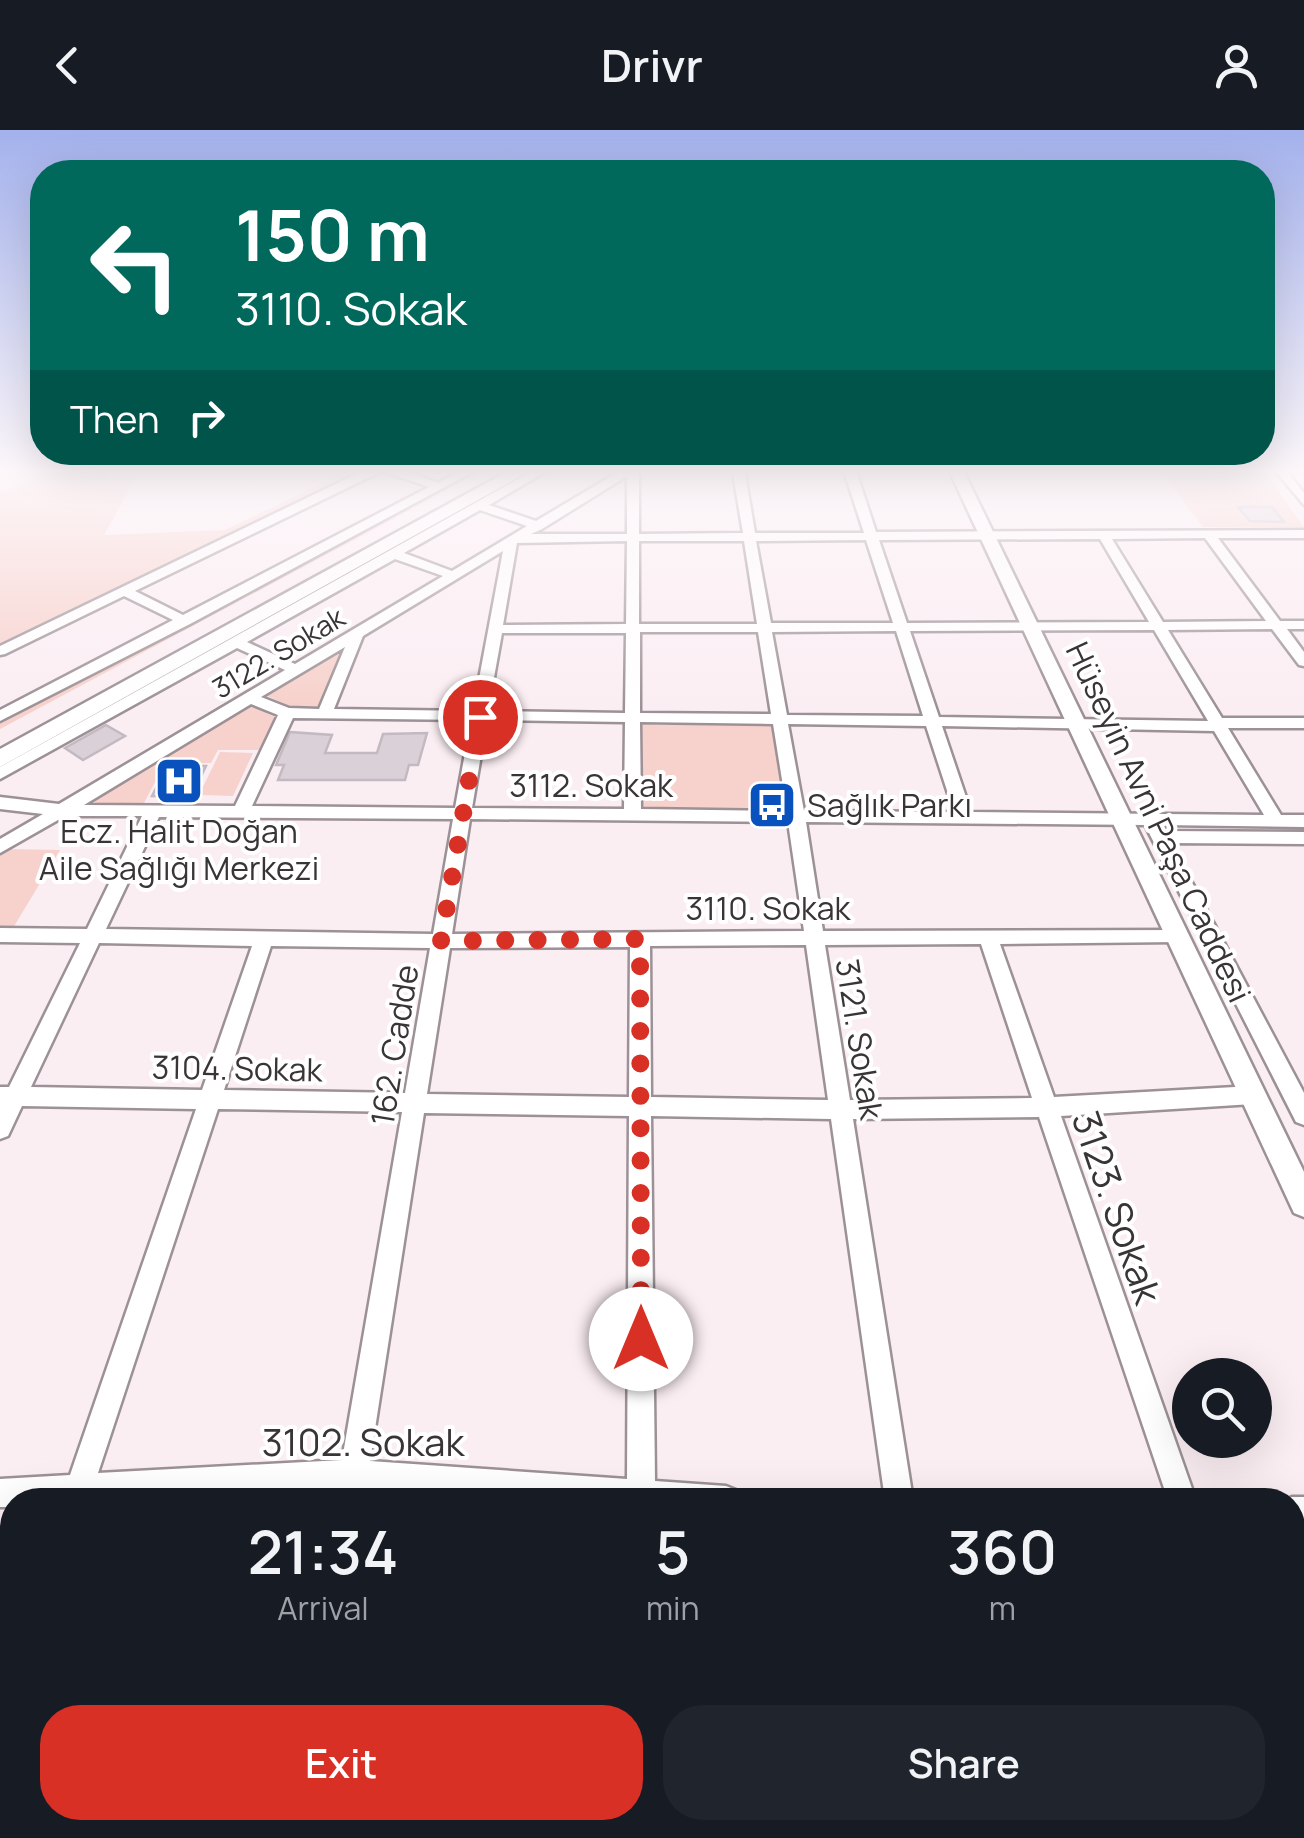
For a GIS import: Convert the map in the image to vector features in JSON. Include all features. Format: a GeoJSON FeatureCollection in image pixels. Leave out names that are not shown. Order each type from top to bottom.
{"type":"FeatureCollection","features":[{"type":"Feature","properties":{"kind":"highway"},"geometry":{"type":"LineString","coordinates":[[0,738],[352,548]]}},
{"type":"Feature","properties":{"kind":"highway"},"geometry":{"type":"LineString","coordinates":[[0,759],[383,548]]}},
{"type":"Feature","properties":{"kind":"main road","name":"Hüseyin Avni Paşa Caddesi"},"geometry":{"type":"LineString","coordinates":[[993,548],[1304,1204]]}},
{"type":"Feature","properties":{"kind":"street"},"geometry":{"type":"LineString","coordinates":[[0,651],[215,548]]}},
{"type":"Feature","properties":{"kind":"street"},"geometry":{"type":"LineString","coordinates":[[5,715],[324,548]]}},
{"type":"Feature","properties":{"kind":"street"},"geometry":{"type":"LineString","coordinates":[[0,774],[405,548]]}},
{"type":"Feature","properties":{"kind":"street","name":"3122. Sokak"},"geometry":{"type":"LineString","coordinates":[[0,847],[502,548]]}},
{"type":"Feature","properties":{"kind":"street","name":"162. Cadde"},"geometry":{"type":"LineString","coordinates":[[352,1487],[462,814],[513,548]]}},
{"type":"Feature","properties":{"kind":"street"},"geometry":{"type":"LineString","coordinates":[[632,815],[633,548]]}},
{"type":"Feature","properties":{"kind":"street","name":"3121. Sokak"},"geometry":{"type":"LineString","coordinates":[[752,548],[897,1488]]}},
{"type":"Feature","properties":{"kind":"street"},"geometry":{"type":"LineString","coordinates":[[875,548],[964,818]]}},
{"type":"Feature","properties":{"kind":"street"},"geometry":{"type":"LineString","coordinates":[[1112,548],[1218,724],[1304,838]]}},
{"type":"Feature","properties":{"kind":"street"},"geometry":{"type":"LineString","coordinates":[[1219,548],[1304,662]]}},
{"type":"Feature","properties":{"kind":"street"},"geometry":{"type":"LineString","coordinates":[[394,554],[454,576]]}},
{"type":"Feature","properties":{"kind":"street"},"geometry":{"type":"LineString","coordinates":[[125,591],[184,621]]}},
{"type":"Feature","properties":{"kind":"street"},"geometry":{"type":"LineString","coordinates":[[496,629],[1304,625]]}},
{"type":"Feature","properties":{"kind":"street"},"geometry":{"type":"LineString","coordinates":[[324,714],[357,634]]}},
{"type":"Feature","properties":{"kind":"street"},"geometry":{"type":"LineString","coordinates":[[236,642],[297,670]]}},
{"type":"Feature","properties":{"kind":"street"},"geometry":{"type":"LineString","coordinates":[[250,698],[287,714],[1077,724],[1304,723]]}},
{"type":"Feature","properties":{"kind":"street"},"geometry":{"type":"LineString","coordinates":[[241,812],[287,714]]}},
{"type":"Feature","properties":{"kind":"street","name":"3112. Sokak"},"geometry":{"type":"LineString","coordinates":[[0,803],[62,810],[1121,818],[1154,828]]}},
{"type":"Feature","properties":{"kind":"street"},"geometry":{"type":"LineString","coordinates":[[0,1129],[8,1096],[153,811]]}},
{"type":"Feature","properties":{"kind":"street"},"geometry":{"type":"LineString","coordinates":[[1154,828],[1291,821]]}},
{"type":"Feature","properties":{"kind":"street"},"geometry":{"type":"LineString","coordinates":[[1154,828],[1304,838]]}},
{"type":"Feature","properties":{"kind":"street"},"geometry":{"type":"LineString","coordinates":[[1154,828],[1302,1109]]}},
{"type":"Feature","properties":{"kind":"street","name":"3110. Sokak"},"geometry":{"type":"LineString","coordinates":[[0,935],[441,941],[1177,935]]}},
{"type":"Feature","properties":{"kind":"street","name":"3123. Sokak"},"geometry":{"type":"LineString","coordinates":[[988,937],[1178,1488]]}},
{"type":"Feature","properties":{"kind":"street"},"geometry":{"type":"LineString","coordinates":[[79,1488],[264,939]]}},
{"type":"Feature","properties":{"kind":"street"},"geometry":{"type":"LineString","coordinates":[[640,939],[641,1488]]}},
{"type":"Feature","properties":{"kind":"street","name":"3104. Sokak"},"geometry":{"type":"LineString","coordinates":[[8,1096],[840,1110],[1256,1101],[1302,1109]]}},
{"type":"Feature","properties":{"kind":"street","name":"3102. Sokak"},"geometry":{"type":"LineString","coordinates":[[216,1488],[393,1488]]}},
{"type":"Feature","properties":{"kind":"shaded area"},"geometry":{"type":"Polygon","coordinates":[[[0,548],[201,548],[0,644],[0,548]]]}},
{"type":"Feature","properties":{"kind":"shaded area"},"geometry":{"type":"Polygon","coordinates":[[[332,548],[340,548],[0,729],[0,724],[332,548]]]}},
{"type":"Feature","properties":{"kind":"shaded area"},"geometry":{"type":"Polygon","coordinates":[[[339,650],[344,651],[320,708],[291,707],[265,695],[339,650]]]}},
{"type":"Feature","properties":{"kind":"shaded area"},"geometry":{"type":"Polygon","coordinates":[[[250,705],[277,718],[262,750],[218,750],[211,763],[165,763],[144,803],[95,803],[94,798],[250,705]]]}},
{"type":"Feature","properties":{"kind":"shaded area"},"geometry":{"type":"Polygon","coordinates":[[[642,725],[772,725],[785,809],[640,809],[642,725]]]}},
{"type":"Feature","properties":{"kind":"shaded area"},"geometry":{"type":"Polygon","coordinates":[[[220,752],[253,753],[233,796],[199,795],[220,752]]]}},
{"type":"Feature","properties":{"kind":"shaded area"},"geometry":{"type":"Polygon","coordinates":[[[60,850],[13,928],[0,927],[0,852],[60,850]]]}},
{"type":"Feature","properties":{"kind":"building"},"geometry":{"type":"Polygon","coordinates":[[[106,725],[125,736],[83,760],[65,748],[106,725]]]}},
{"type":"Feature","properties":{"kind":"building"},"geometry":{"type":"Polygon","coordinates":[[[290,732],[332,735],[325,753],[377,753],[383,734],[427,733],[418,765],[409,765],[405,780],[278,780],[284,765],[276,765],[290,732]]]}},
{"type":"Feature","properties":{"kind":"building","name":"Ecz. Halit Doğan Aile Sağlığı Merkezi"},"geometry":{"type":"Polygon","coordinates":[[[168,765],[206,766],[191,797],[152,796],[168,765]]]}},
{"type":"Feature","properties":{"kind":"place","name":"Ecz. Halit Doğan Aile Sağlığı Merkezi"},"geometry":{"type":"Point","coordinates":[179,781]}},
{"type":"Feature","properties":{"kind":"place","name":"Sağlık Parkı"},"geometry":{"type":"Point","coordinates":[772,805]}},
{"type":"Feature","properties":{"kind":"route"},"geometry":{"type":"LineString","coordinates":[[480,717],[441,941],[640,939],[641,1339]]}}]}
